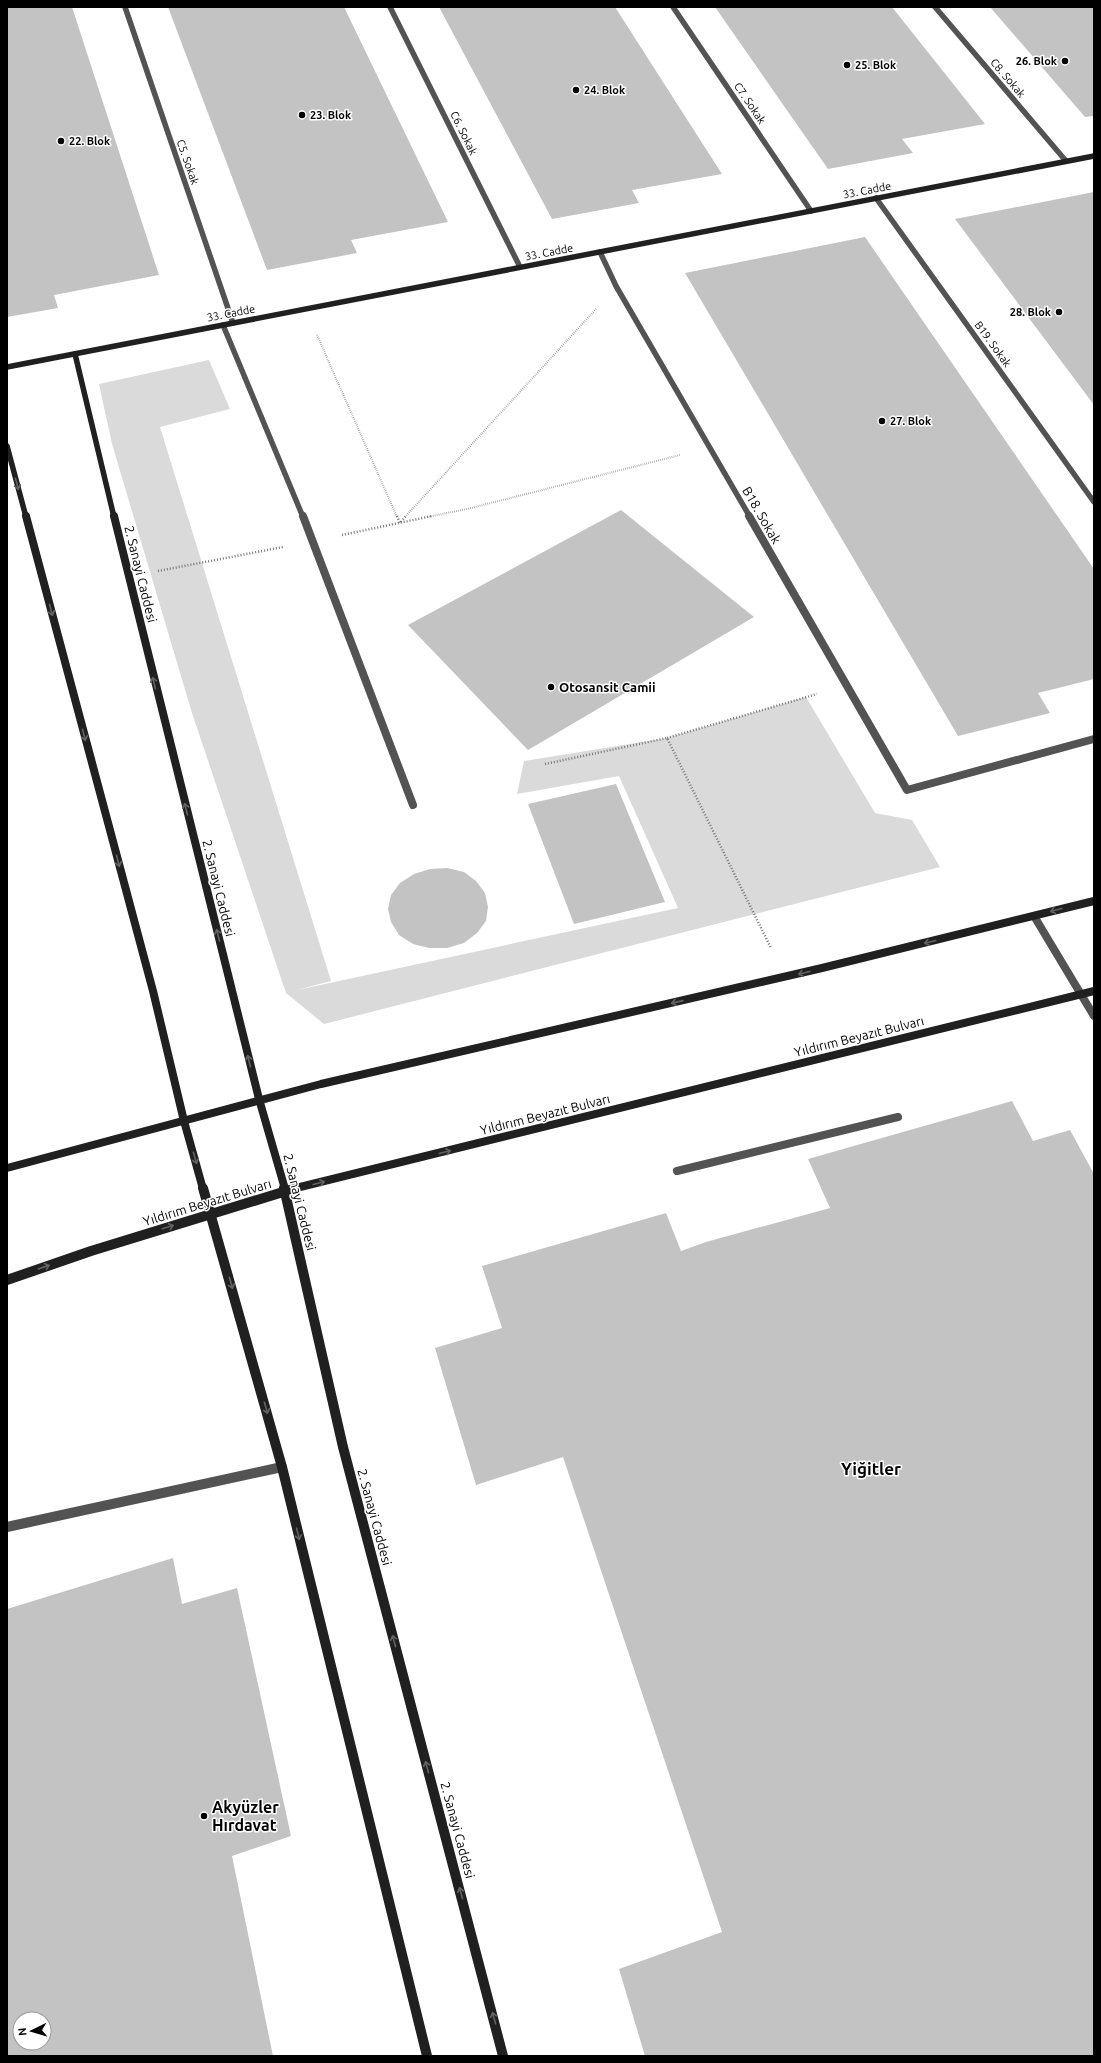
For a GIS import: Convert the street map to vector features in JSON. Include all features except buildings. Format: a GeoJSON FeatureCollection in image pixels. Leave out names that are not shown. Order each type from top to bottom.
{"type":"FeatureCollection","features":[{"type":"Feature","properties":{"kind":"main road","name":"33. Cadde"},"geometry":{"type":"LineString","coordinates":[[7,367],[1094,156]]}},
{"type":"Feature","properties":{"kind":"main road","name":"2. Sanayi Caddesi"},"geometry":{"type":"LineString","coordinates":[[75,354],[128,577],[259,1099],[286,1191],[344,1447],[504,2056]]}},
{"type":"Feature","properties":{"kind":"main road"},"geometry":{"type":"LineString","coordinates":[[7,446],[150,983],[184,1121],[282,1468],[427,2056]]}},
{"type":"Feature","properties":{"kind":"main road"},"geometry":{"type":"LineString","coordinates":[[7,1168],[184,1121],[259,1099],[367,1072],[786,977],[1094,900]]}},
{"type":"Feature","properties":{"kind":"main road","name":"Yıldırım Beyazıt Bulvarı"},"geometry":{"type":"LineString","coordinates":[[7,1280],[286,1191],[1094,991]]}},
{"type":"Feature","properties":{"kind":"street","name":"C5. Sokak"},"geometry":{"type":"LineString","coordinates":[[125,7],[233,323]]}},
{"type":"Feature","properties":{"kind":"street","name":"C6. Sokak"},"geometry":{"type":"LineString","coordinates":[[390,7],[520,267]]}},
{"type":"Feature","properties":{"kind":"street","name":"C7. Sokak"},"geometry":{"type":"LineString","coordinates":[[673,7],[811,211]]}},
{"type":"Feature","properties":{"kind":"street","name":"C8. Sokak"},"geometry":{"type":"LineString","coordinates":[[935,7],[1066,161]]}},
{"type":"Feature","properties":{"kind":"street","name":"B19. Sokak"},"geometry":{"type":"LineString","coordinates":[[876,198],[1094,502]]}},
{"type":"Feature","properties":{"kind":"street","name":"B18. Sokak"},"geometry":{"type":"LineString","coordinates":[[600,252],[616,286],[907,790],[1094,739]]}},
{"type":"Feature","properties":{"kind":"street"},"geometry":{"type":"LineString","coordinates":[[223,325],[313,541],[413,806]]}},
{"type":"Feature","properties":{"kind":"street"},"geometry":{"type":"LineString","coordinates":[[1034,916],[1094,1016]]}},
{"type":"Feature","properties":{"kind":"street"},"geometry":{"type":"LineString","coordinates":[[677,1171],[898,1118]]}},
{"type":"Feature","properties":{"kind":"street"},"geometry":{"type":"LineString","coordinates":[[7,1527],[282,1468]]}},
{"type":"Feature","properties":{"kind":"path"},"geometry":{"type":"LineString","coordinates":[[400,523],[616,286]]}},
{"type":"Feature","properties":{"kind":"path"},"geometry":{"type":"LineString","coordinates":[[306,309],[400,523]]}},
{"type":"Feature","properties":{"kind":"path"},"geometry":{"type":"LineString","coordinates":[[128,577],[467,509],[710,448]]}},
{"type":"Feature","properties":{"kind":"path"},"geometry":{"type":"LineString","coordinates":[[545,764],[667,738],[846,685]]}},
{"type":"Feature","properties":{"kind":"path"},"geometry":{"type":"LineString","coordinates":[[667,738],[786,977]]}},
{"type":"Feature","properties":{"kind":"shaded area"},"geometry":{"type":"Polygon","coordinates":[[[209,360],[230,409],[160,427],[331,981],[297,990],[678,908],[619,776],[517,794],[524,761],[667,738],[806,697],[875,813],[912,820],[940,867],[324,1024],[286,993],[192,713],[112,444],[99,384],[209,360]]]}},
{"type":"Feature","properties":{"kind":"place","name":"26. Blok"},"geometry":{"type":"Point","coordinates":[1065,61]}},
{"type":"Feature","properties":{"kind":"place","name":"25. Blok"},"geometry":{"type":"Point","coordinates":[847,65]}},
{"type":"Feature","properties":{"kind":"place","name":"24. Blok"},"geometry":{"type":"Point","coordinates":[576,90]}},
{"type":"Feature","properties":{"kind":"place","name":"23. Blok"},"geometry":{"type":"Point","coordinates":[302,115]}},
{"type":"Feature","properties":{"kind":"place","name":"22. Blok"},"geometry":{"type":"Point","coordinates":[61,141]}},
{"type":"Feature","properties":{"kind":"place","name":"28. Blok"},"geometry":{"type":"Point","coordinates":[1059,312]}},
{"type":"Feature","properties":{"kind":"place","name":"27. Blok"},"geometry":{"type":"Point","coordinates":[882,421]}},
{"type":"Feature","properties":{"kind":"place","name":"Otosansit Camii"},"geometry":{"type":"Point","coordinates":[551,687]}},
{"type":"Feature","properties":{"kind":"place","name":"Akyüzler Hırdavat"},"geometry":{"type":"Point","coordinates":[204,1816]}},
{"type":"Feature","properties":{"kind":"district","name":"Yiğitler"},"geometry":{"type":"Point","coordinates":[871,1468]}}]}
